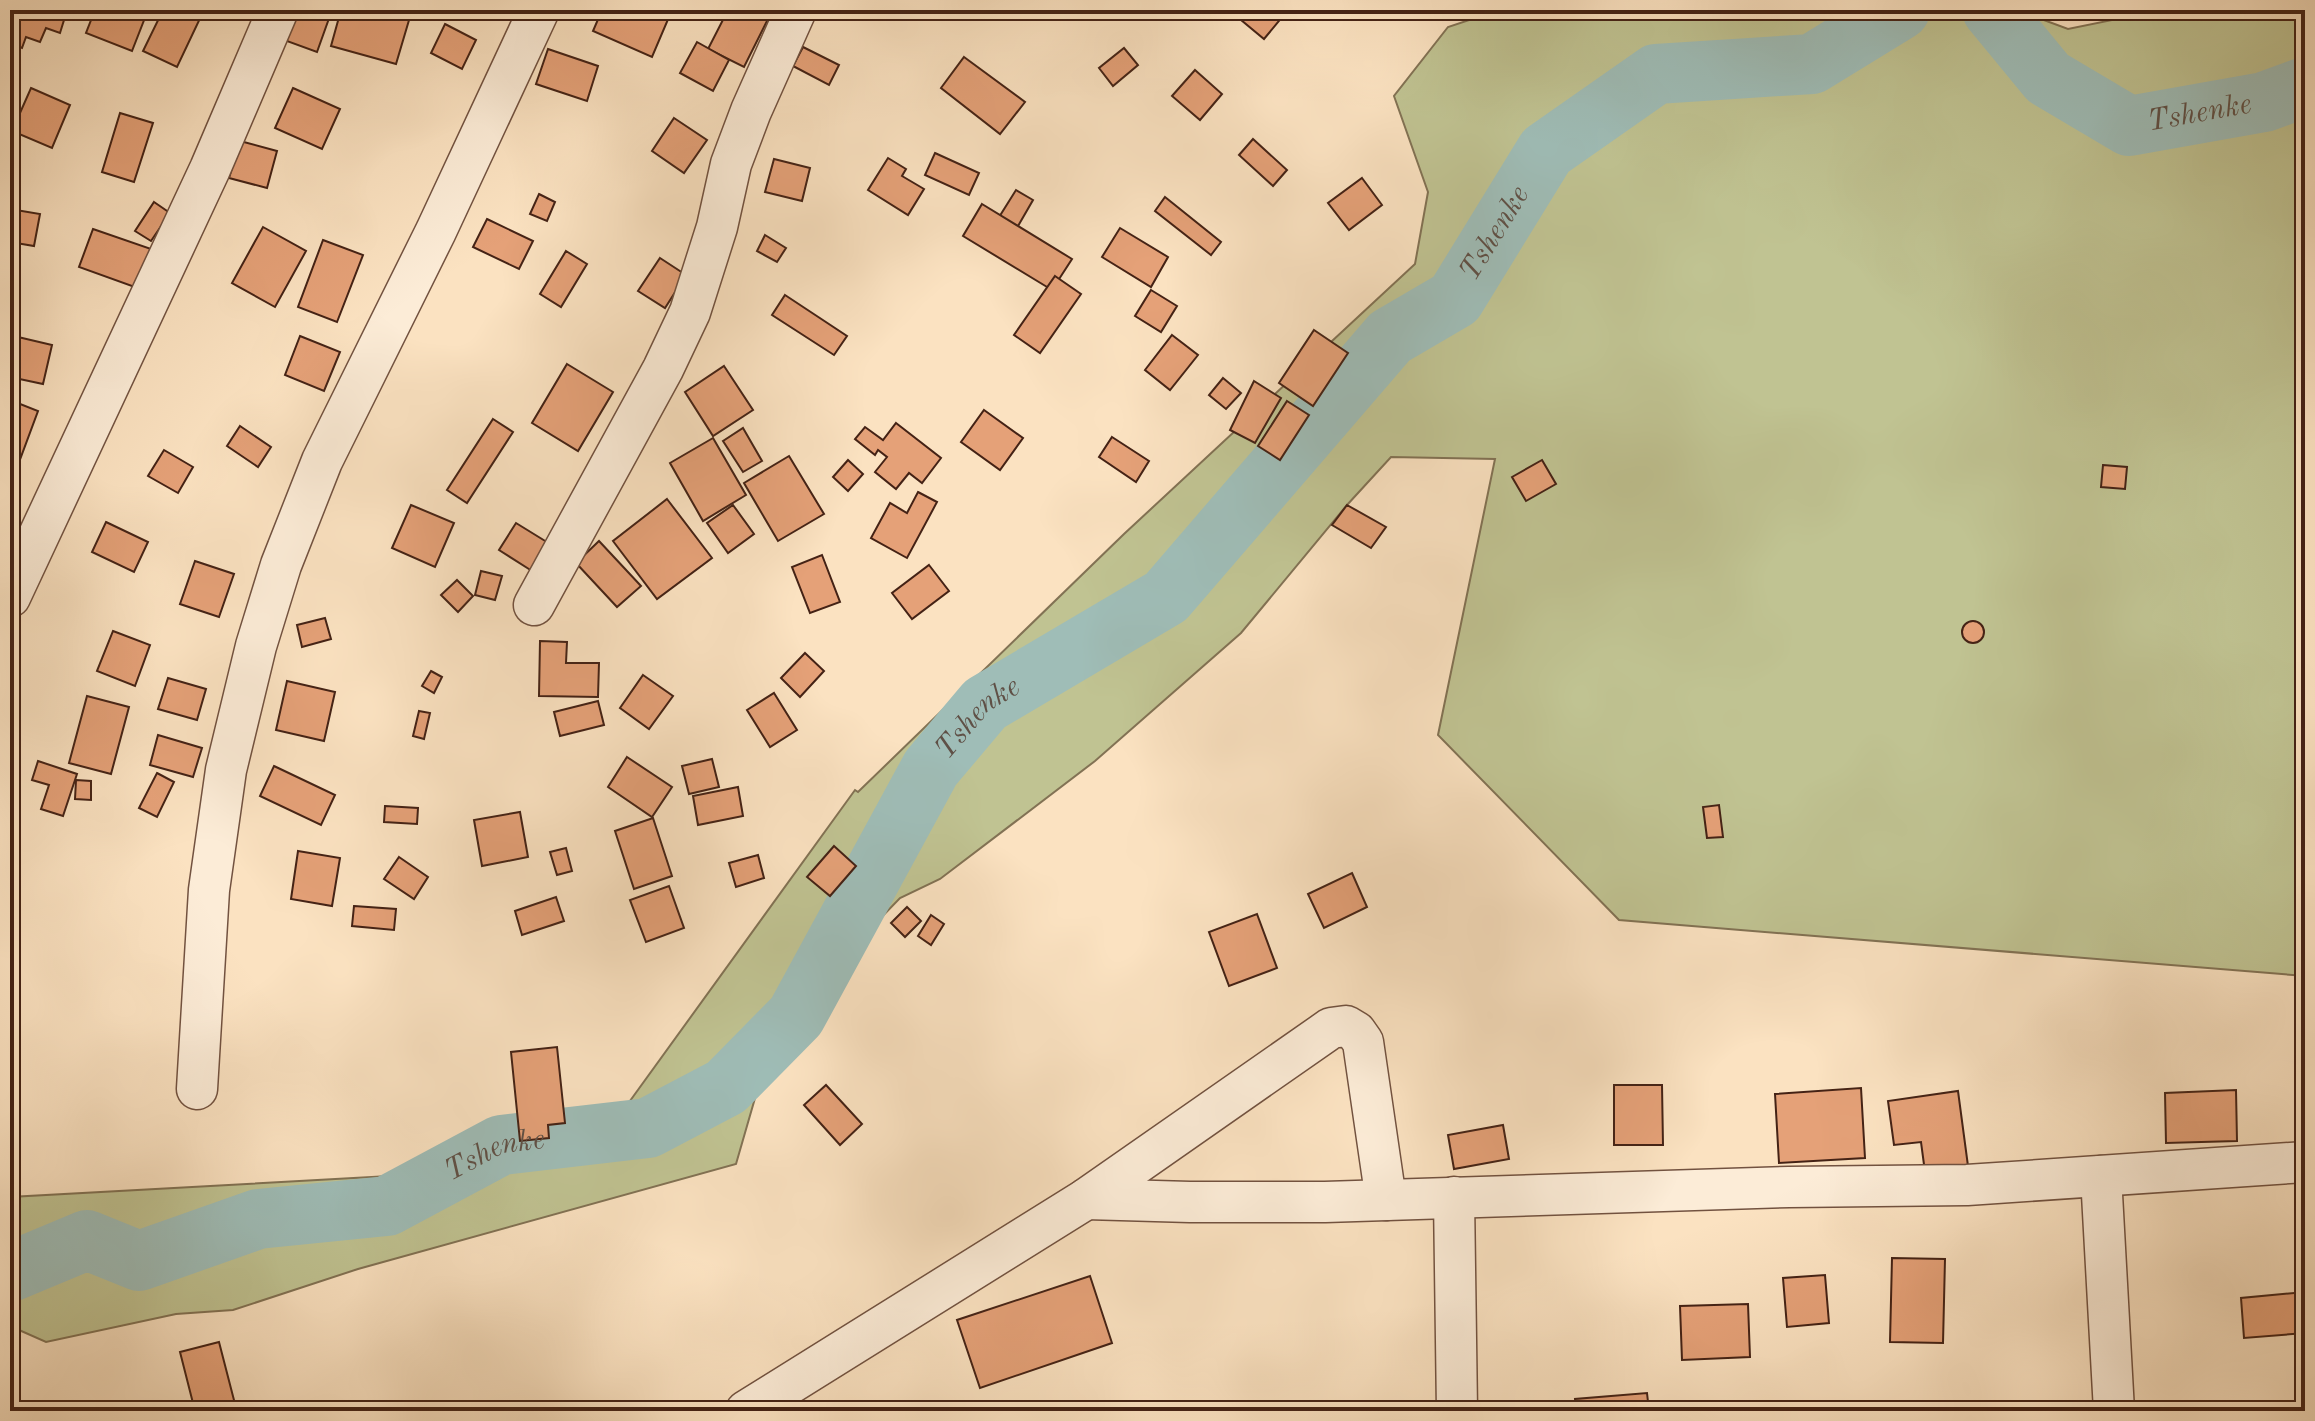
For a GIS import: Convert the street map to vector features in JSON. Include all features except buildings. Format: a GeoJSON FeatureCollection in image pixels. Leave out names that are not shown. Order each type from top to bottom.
{"type":"FeatureCollection","features":[{"type":"Feature","properties":{"kind":"street"},"geometry":{"type":"LineString","coordinates":[[10,597],[210,169],[278,10]]}},
{"type":"Feature","properties":{"kind":"street"},"geometry":{"type":"LineString","coordinates":[[197,1089],[209,890],[226,770],[256,646],[281,565],[322,461],[436,231],[539,10]]}},
{"type":"Feature","properties":{"kind":"street"},"geometry":{"type":"LineString","coordinates":[[534,605],[663,369],[690,312],[717,227],[731,164],[796,10]]}},
{"type":"Feature","properties":{"kind":"street"},"geometry":{"type":"LineString","coordinates":[[746,1411],[1086,1199],[1331,1028],[1346,1026],[1356,1032],[1363,1042],[1386,1200]]}},
{"type":"Feature","properties":{"kind":"street"},"geometry":{"type":"LineString","coordinates":[[1086,1199],[1190,1202],[1386,1200],[1789,1187],[1967,1185],[2305,1162]]}},
{"type":"Feature","properties":{"kind":"street"},"geometry":{"type":"LineString","coordinates":[[2101,1176],[2114,1411]]}},
{"type":"Feature","properties":{"kind":"street"},"geometry":{"type":"LineString","coordinates":[[1454,1197],[1457,1411]]}},
{"type":"Feature","properties":{"kind":"green space"},"geometry":{"type":"Polygon","coordinates":[[[1499,10],[2017,10],[2068,29],[2137,15],[2139,10],[2305,10],[2305,976],[1619,920],[1438,735],[1495,459],[1391,457],[1241,633],[1095,761],[940,879],[900,898],[869,930],[762,1074],[736,1164],[358,1269],[233,1310],[176,1314],[46,1342],[10,1326],[10,1197],[498,1170],[614,1123],[855,790],[858,792],[1124,534],[1415,264],[1428,192],[1394,96],[1448,27],[1499,10]]]}},
{"type":"Feature","properties":{"kind":"waterway","name":"Tshenke"},"geometry":{"type":"LineString","coordinates":[[10,1272],[87,1240],[139,1261],[258,1219],[387,1206],[501,1145],[648,1128],[726,1087],[796,1016],[931,768],[985,704],[1166,597],[1390,337],[1455,299],[1546,151],[1656,74],[1812,64],[1900,10]]}},
{"type":"Feature","properties":{"kind":"waterway","name":"Tshenke"},"geometry":{"type":"LineString","coordinates":[[1992,10],[2048,78],[2129,126],[2264,102],[2305,87]]}}]}
